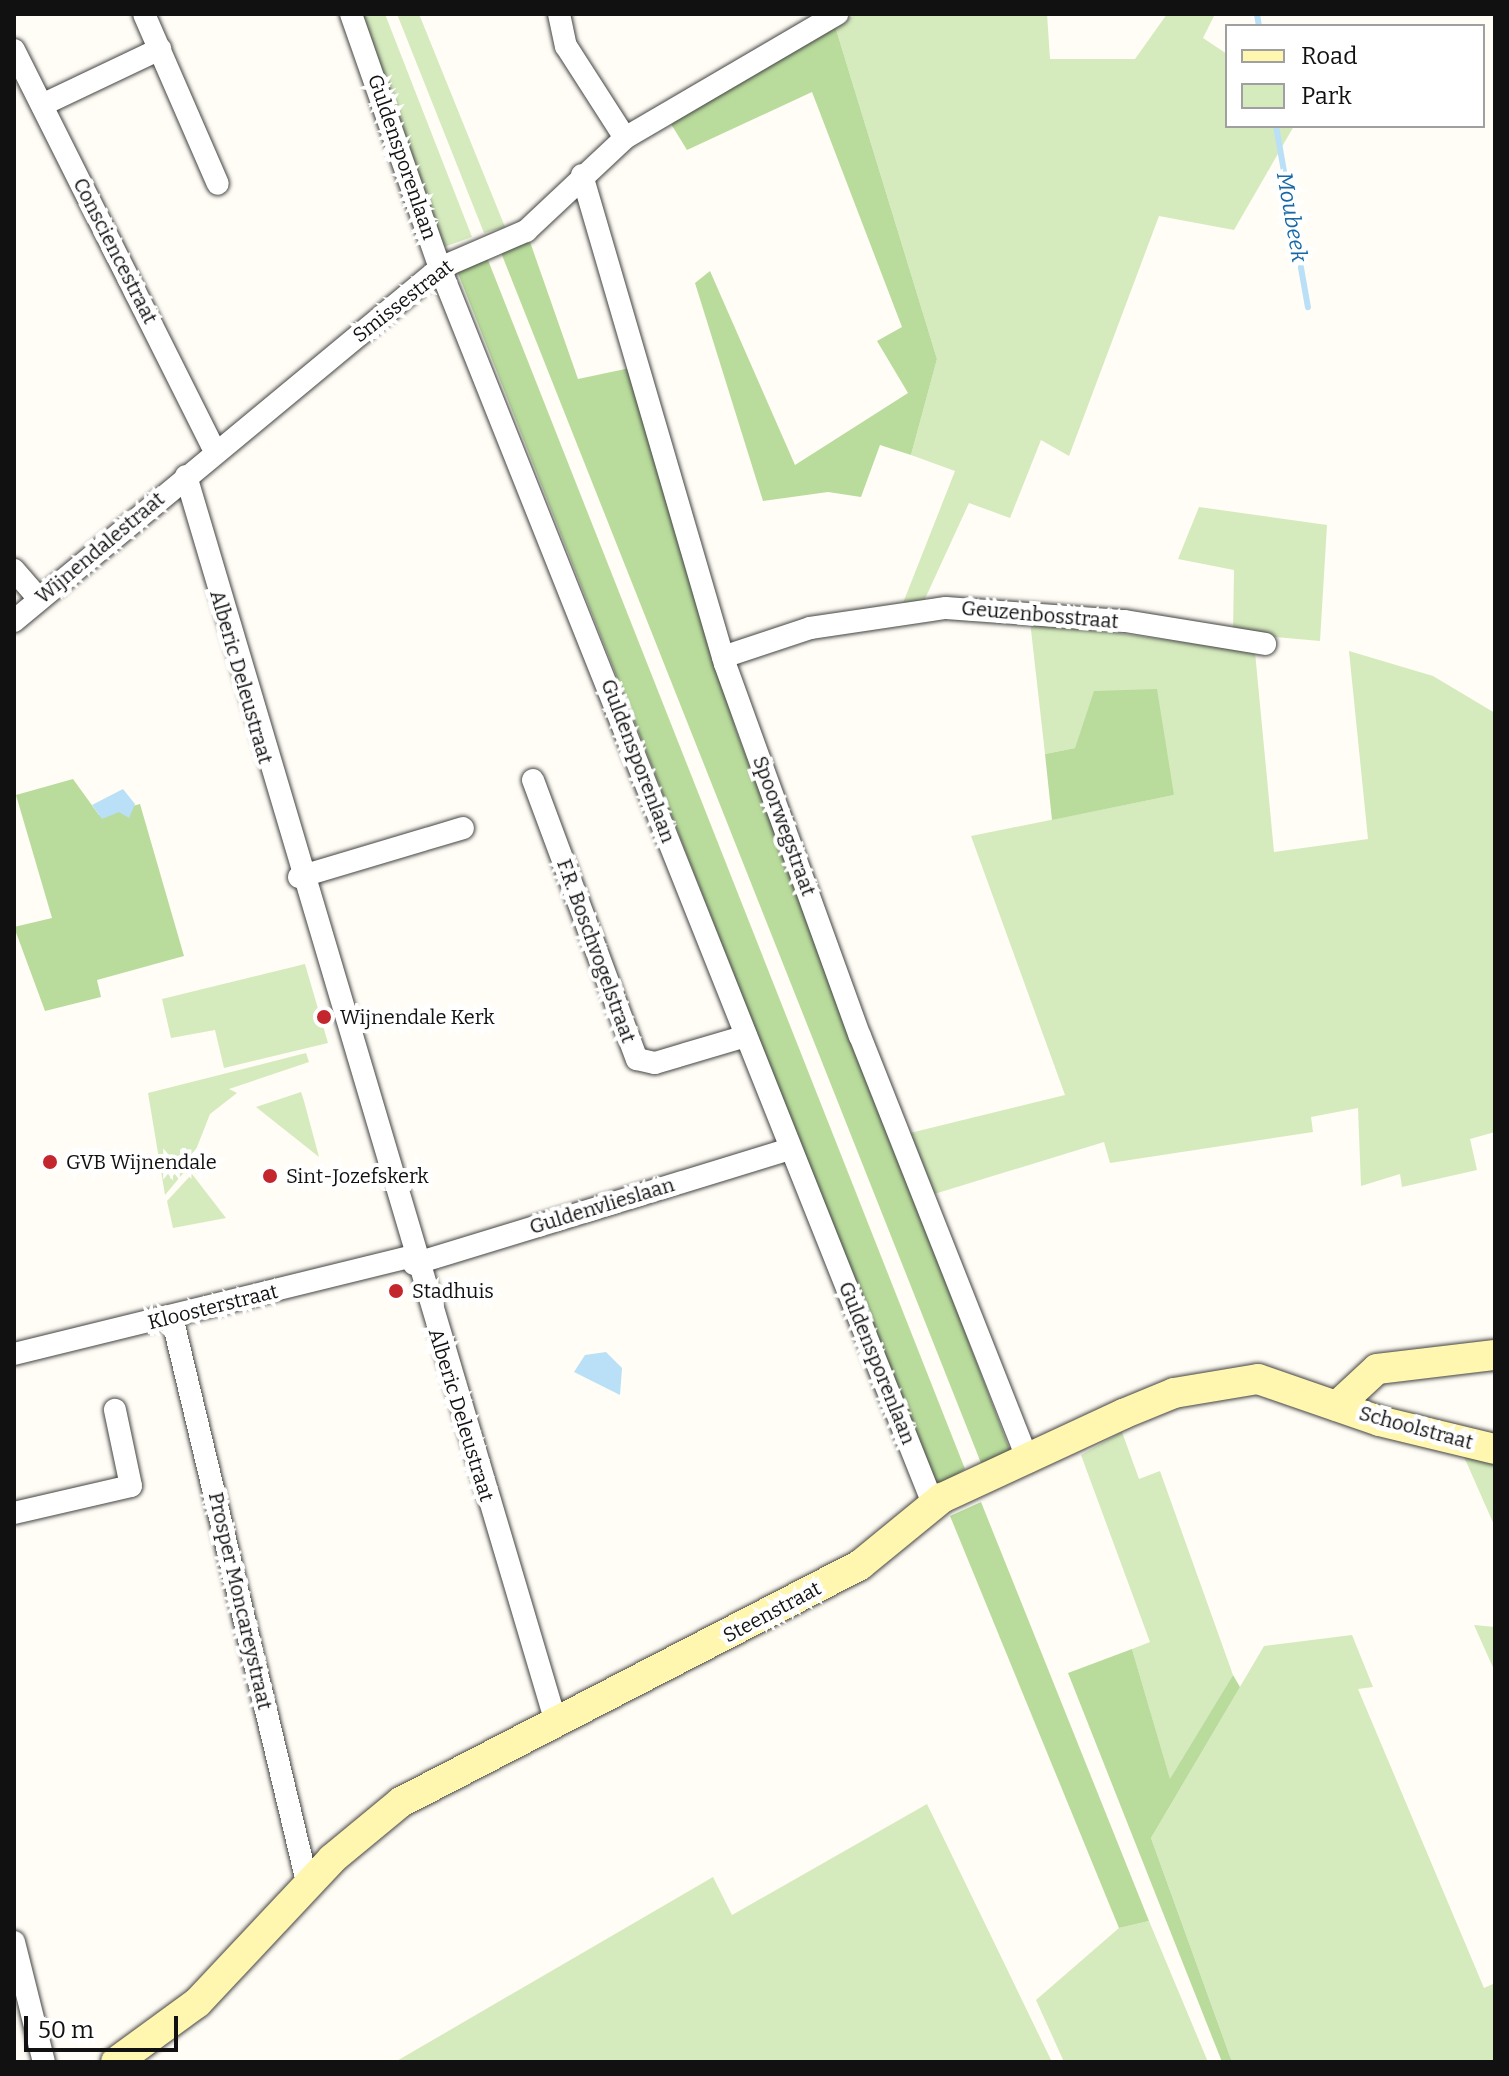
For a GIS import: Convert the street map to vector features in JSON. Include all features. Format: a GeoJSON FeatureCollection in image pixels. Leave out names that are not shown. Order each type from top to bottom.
{"type":"FeatureCollection","features":[{"type":"Feature","properties":{"kind":"street"},"geometry":{"type":"LineString","coordinates":[[144,14],[218,184]]}},
{"type":"Feature","properties":{"kind":"street","name":"Guldensporenlaan"},"geometry":{"type":"LineString","coordinates":[[351,14],[444,265],[790,1149],[938,1501]]}},
{"type":"Feature","properties":{"kind":"street"},"geometry":{"type":"LineString","coordinates":[[559,14],[566,46],[625,138]]}},
{"type":"Feature","properties":{"kind":"street","name":"Smissestraat"},"geometry":{"type":"LineString","coordinates":[[186,476],[444,265],[526,231],[582,175],[625,138],[837,14]]}},
{"type":"Feature","properties":{"kind":"street"},"geometry":{"type":"LineString","coordinates":[[42,105],[160,49]]}},
{"type":"Feature","properties":{"kind":"street","name":"Consciencestraat"},"geometry":{"type":"LineString","coordinates":[[14,50],[215,452]]}},
{"type":"Feature","properties":{"kind":"street","name":"Spoorwegstraat"},"geometry":{"type":"LineString","coordinates":[[582,175],[723,657],[860,1036],[1024,1465]]}},
{"type":"Feature","properties":{"kind":"street","name":"Wijnendalestraat"},"geometry":{"type":"LineString","coordinates":[[14,621],[186,476]]}},
{"type":"Feature","properties":{"kind":"street","name":"Alberic Deleustraat"},"geometry":{"type":"LineString","coordinates":[[186,476],[299,877],[556,1723]]}},
{"type":"Feature","properties":{"kind":"street"},"geometry":{"type":"LineString","coordinates":[[14,570],[39,599]]}},
{"type":"Feature","properties":{"kind":"street","name":"Geuzenbosstraat"},"geometry":{"type":"LineString","coordinates":[[723,657],[810,628],[946,608],[1125,621],[1265,644]]}},
{"type":"Feature","properties":{"kind":"street","name":"F.R. Boschvogelstraat"},"geometry":{"type":"LineString","coordinates":[[533,780],[637,1059],[655,1063],[746,1036]]}},
{"type":"Feature","properties":{"kind":"street"},"geometry":{"type":"LineString","coordinates":[[299,877],[463,828]]}},
{"type":"Feature","properties":{"kind":"street","name":"Guldenvlieslaan"},"geometry":{"type":"LineString","coordinates":[[413,1260],[790,1149]]}},
{"type":"Feature","properties":{"kind":"street","name":"Kloosterstraat"},"geometry":{"type":"LineString","coordinates":[[14,1354],[413,1260]]}},
{"type":"Feature","properties":{"kind":"street","name":"Prosper Moncareystraat"},"geometry":{"type":"LineString","coordinates":[[172,1317],[308,1886]]}},
{"type":"Feature","properties":{"kind":"street"},"geometry":{"type":"LineString","coordinates":[[1337,1406],[1377,1369],[1495,1355]]}},
{"type":"Feature","properties":{"kind":"street","name":"Steenstraat"},"geometry":{"type":"LineString","coordinates":[[116,2062],[197,2003],[308,1886],[401,1802],[860,1565],[938,1501],[1024,1465],[1174,1393],[1232,1379],[1285,1385],[1337,1406]]}},
{"type":"Feature","properties":{"kind":"street","name":"Schoolstraat"},"geometry":{"type":"LineString","coordinates":[[1337,1406],[1495,1449]]}},
{"type":"Feature","properties":{"kind":"street"},"geometry":{"type":"LineString","coordinates":[[14,1513],[131,1486],[115,1410]]}},
{"type":"Feature","properties":{"kind":"street"},"geometry":{"type":"LineString","coordinates":[[14,1942],[44,2062]]}},
{"type":"Feature","properties":{"kind":"green space"},"geometry":{"type":"Polygon","coordinates":[[[358,14],[385,14],[472,237],[444,247],[358,14]]]}},
{"type":"Feature","properties":{"kind":"green space"},"geometry":{"type":"Polygon","coordinates":[[[397,14],[419,14],[505,227],[484,233],[397,14]]]}},
{"type":"Feature","properties":{"kind":"green space"},"geometry":{"type":"Polygon","coordinates":[[[857,14],[1047,14],[1050,59],[1135,59],[1167,14],[1215,14],[1203,38],[1225,53],[1225,128],[1293,128],[1234,230],[1159,216],[1069,456],[1041,440],[1010,518],[969,503],[924,601],[903,603],[955,471],[911,455],[937,359],[835,26],[857,14]]]}},
{"type":"Feature","properties":{"kind":"green space"},"geometry":{"type":"Polygon","coordinates":[[[835,26],[937,359],[911,455],[880,445],[861,497],[828,492],[763,501],[695,283],[710,271],[795,465],[908,393],[877,341],[902,327],[812,92],[687,150],[671,124],[835,26]]]}},
{"type":"Feature","properties":{"kind":"green space"},"geometry":{"type":"Polygon","coordinates":[[[529,239],[578,379],[630,368],[736,730],[1011,1453],[981,1463],[500,250],[529,239]]]}},
{"type":"Feature","properties":{"kind":"green space"},"geometry":{"type":"Polygon","coordinates":[[[486,255],[965,1469],[936,1488],[456,268],[486,255]]]}},
{"type":"Feature","properties":{"kind":"green space"},"geometry":{"type":"Polygon","coordinates":[[[1199,507],[1327,525],[1320,641],[1233,633],[1234,570],[1178,559],[1199,507]]]}},
{"type":"Feature","properties":{"kind":"green space"},"geometry":{"type":"Polygon","coordinates":[[[1030,621],[1255,652],[1274,852],[1368,839],[1349,651],[1433,676],[1495,713],[1495,1132],[1470,1139],[1477,1170],[1402,1187],[1400,1174],[1361,1186],[1358,1108],[1311,1117],[1313,1132],[1110,1163],[1104,1142],[931,1195],[906,1134],[1065,1095],[971,836],[1174,795],[1075,748],[1045,754],[1030,621]]]}},
{"type":"Feature","properties":{"kind":"green space"},"geometry":{"type":"Polygon","coordinates":[[[1157,689],[1174,795],[1052,820],[1045,754],[1075,748],[1094,691],[1157,689]]]}},
{"type":"Feature","properties":{"kind":"green space"},"geometry":{"type":"Polygon","coordinates":[[[73,779],[99,815],[140,804],[184,956],[97,980],[101,997],[45,1011],[14,927],[52,918],[16,795],[73,779]]]}},
{"type":"Feature","properties":{"kind":"green space"},"geometry":{"type":"Polygon","coordinates":[[[305,964],[328,1043],[224,1068],[215,1030],[171,1038],[162,999],[305,964]]]}},
{"type":"Feature","properties":{"kind":"green space"},"geometry":{"type":"Polygon","coordinates":[[[306,1053],[309,1062],[229,1089],[237,1093],[210,1114],[190,1165],[165,1195],[148,1093],[306,1053]]]}},
{"type":"Feature","properties":{"kind":"green space"},"geometry":{"type":"Polygon","coordinates":[[[301,1092],[304,1101],[319,1157],[256,1107],[301,1092]]]}},
{"type":"Feature","properties":{"kind":"green space"},"geometry":{"type":"Polygon","coordinates":[[[192,1174],[226,1218],[173,1228],[167,1201],[192,1174]]]}},
{"type":"Feature","properties":{"kind":"green space"},"geometry":{"type":"Polygon","coordinates":[[[1122,1432],[1139,1479],[1160,1471],[1233,1675],[1170,1780],[1132,1649],[1150,1642],[1081,1455],[1122,1432]]]}},
{"type":"Feature","properties":{"kind":"green space"},"geometry":{"type":"Polygon","coordinates":[[[1461,1450],[1495,1458],[1495,1527],[1461,1450]]]}},
{"type":"Feature","properties":{"kind":"green space"},"geometry":{"type":"Polygon","coordinates":[[[981,1502],[1149,1921],[1119,1928],[950,1516],[981,1502]]]}},
{"type":"Feature","properties":{"kind":"green space"},"geometry":{"type":"Polygon","coordinates":[[[1474,1625],[1495,1627],[1495,1672],[1474,1625]]]}},
{"type":"Feature","properties":{"kind":"green space"},"geometry":{"type":"Polygon","coordinates":[[[1352,1635],[1373,1687],[1358,1689],[1484,1988],[1495,1983],[1495,2062],[1232,2062],[1151,1838],[1264,1646],[1352,1635]]]}},
{"type":"Feature","properties":{"kind":"green space"},"geometry":{"type":"Polygon","coordinates":[[[1132,1649],[1170,1779],[1233,1675],[1240,1687],[1151,1838],[1232,2062],[1222,2062],[1068,1673],[1132,1649]]]}},
{"type":"Feature","properties":{"kind":"green space"},"geometry":{"type":"Polygon","coordinates":[[[927,1804],[1052,2062],[395,2062],[713,1877],[732,1915],[927,1804]]]}},
{"type":"Feature","properties":{"kind":"green space"},"geometry":{"type":"Polygon","coordinates":[[[1149,1921],[1208,2062],[1064,2062],[1036,2000],[1119,1928],[1149,1921]]]}},
{"type":"Feature","properties":{"kind":"water"},"geometry":{"type":"Polygon","coordinates":[[[123,789],[135,804],[129,818],[119,812],[102,819],[92,805],[123,789]]]}},
{"type":"Feature","properties":{"kind":"water"},"geometry":{"type":"Polygon","coordinates":[[[606,1352],[622,1368],[620,1395],[574,1372],[585,1355],[606,1352]]]}},
{"type":"Feature","properties":{"kind":"waterway","name":"Moubeek"},"geometry":{"type":"LineString","coordinates":[[1257,14],[1259,24]]}},
{"type":"Feature","properties":{"kind":"waterway","name":"Moubeek"},"geometry":{"type":"LineString","coordinates":[[1276,128],[1308,307]]}},
{"type":"Feature","properties":{"kind":"place","name":"Wijnendale Kerk"},"geometry":{"type":"Point","coordinates":[324,1017]}},
{"type":"Feature","properties":{"kind":"place","name":"GVB Wijnendale"},"geometry":{"type":"Point","coordinates":[50,1162]}},
{"type":"Feature","properties":{"kind":"place","name":"Sint-Jozefskerk"},"geometry":{"type":"Point","coordinates":[270,1176]}},
{"type":"Feature","properties":{"kind":"place","name":"Stadhuis"},"geometry":{"type":"Point","coordinates":[396,1291]}}]}
